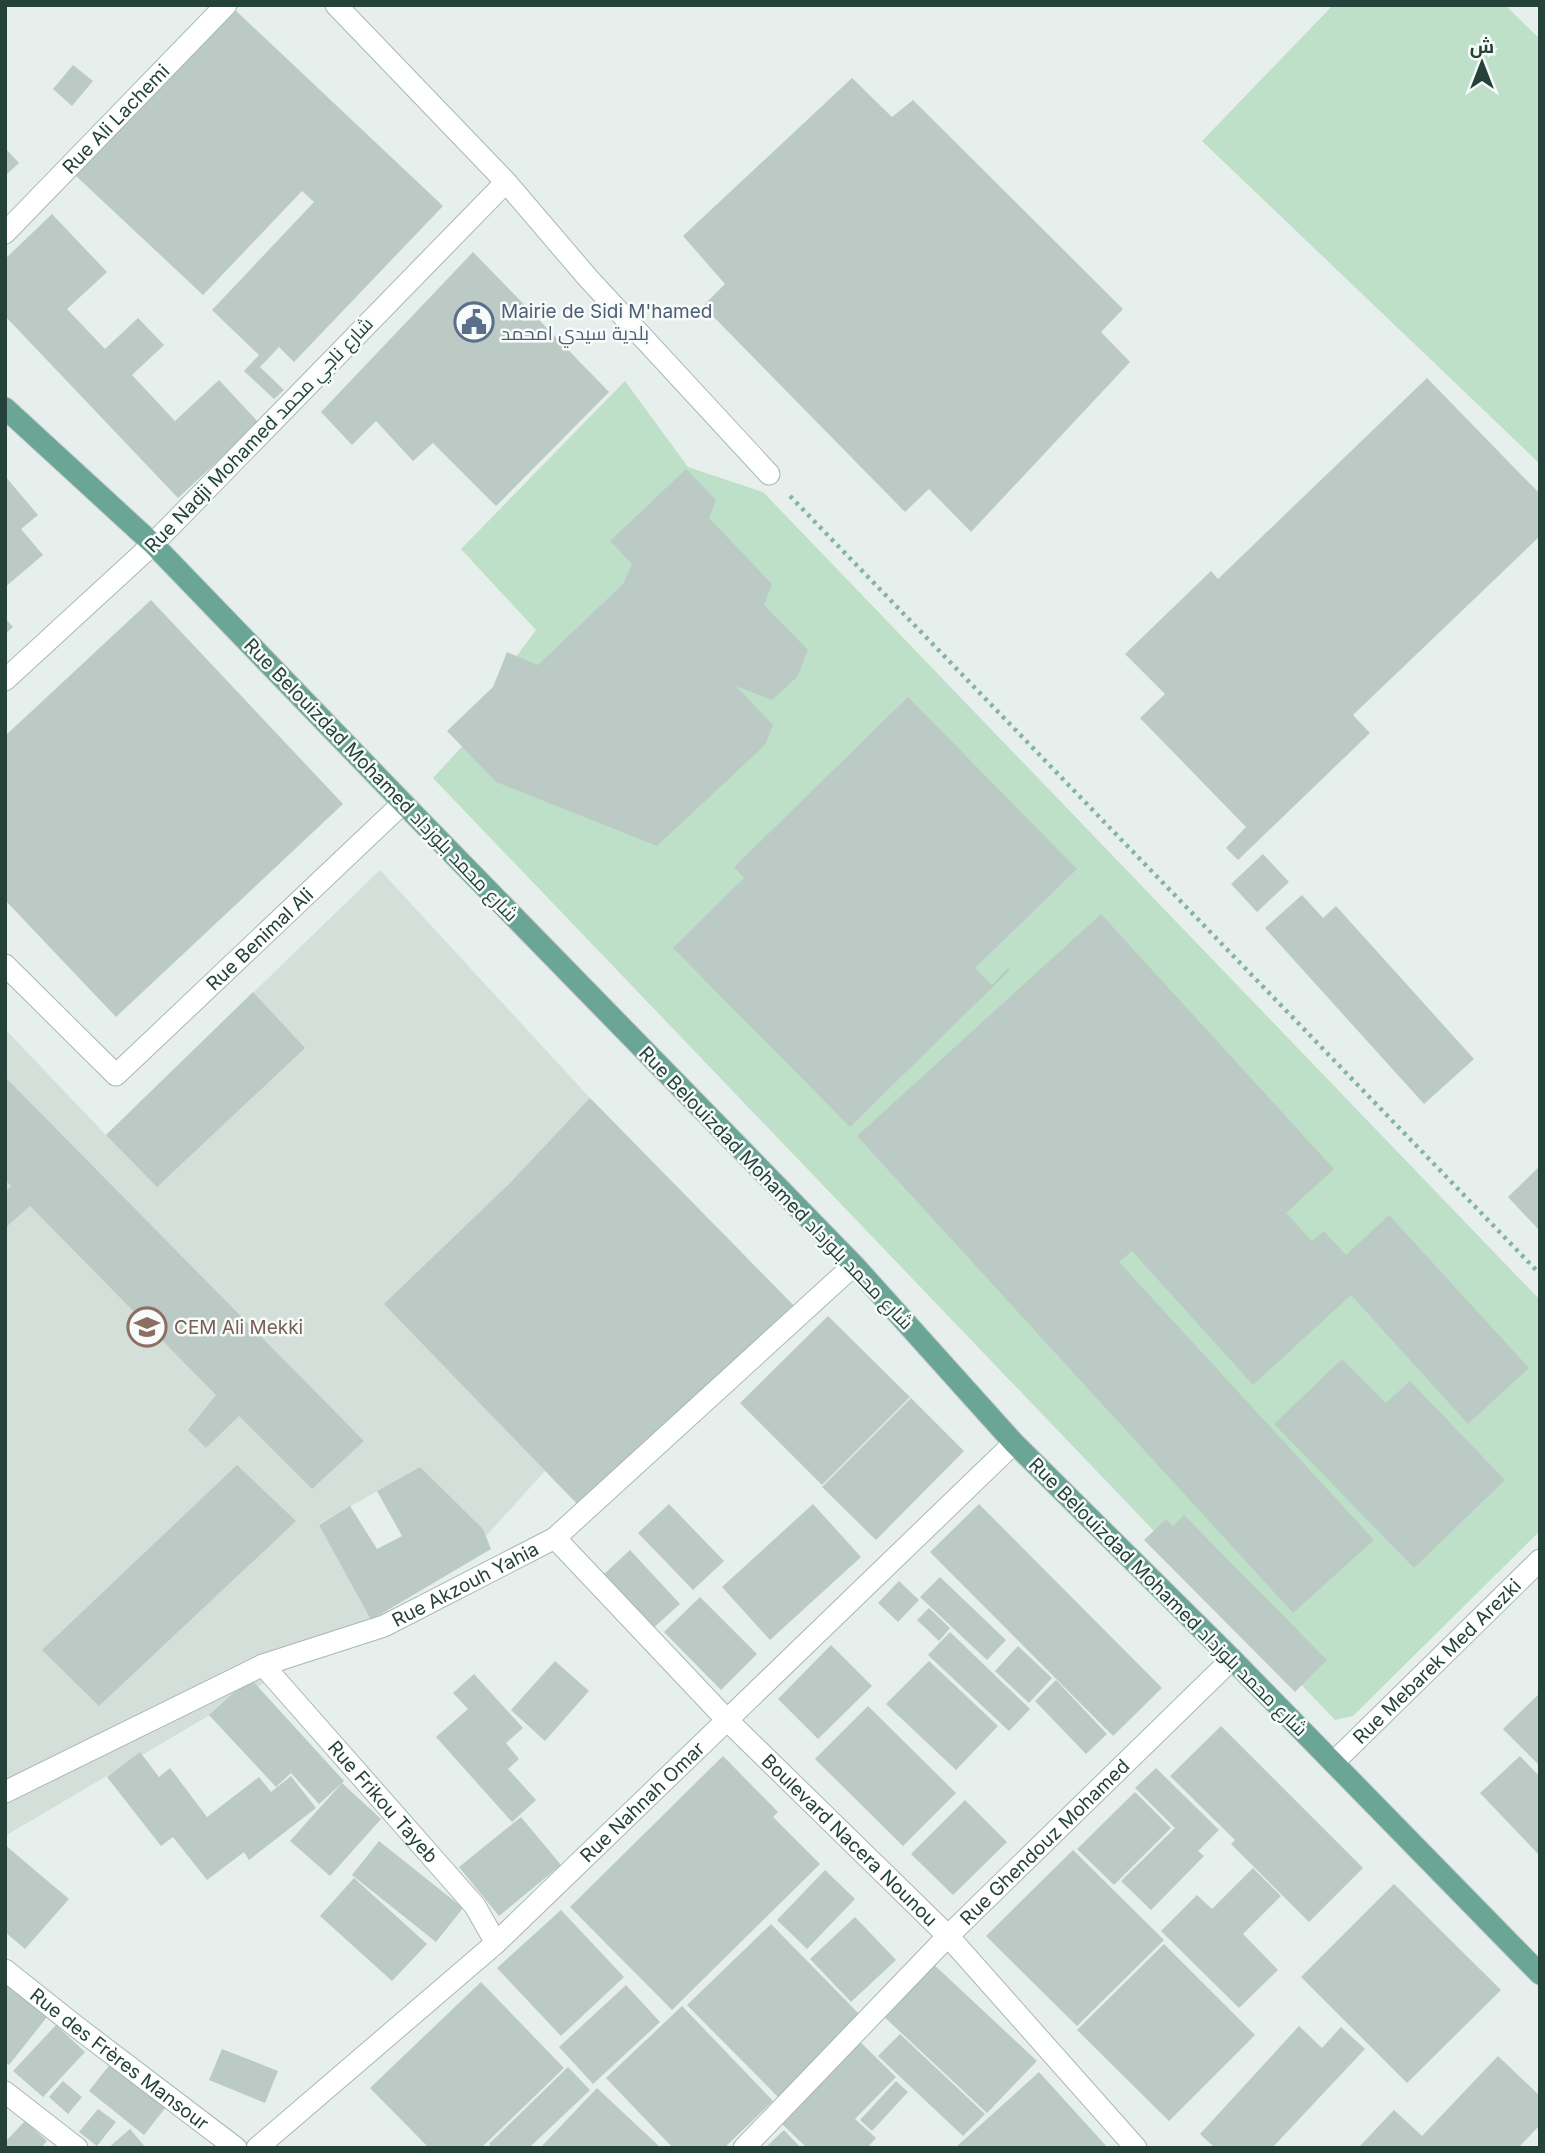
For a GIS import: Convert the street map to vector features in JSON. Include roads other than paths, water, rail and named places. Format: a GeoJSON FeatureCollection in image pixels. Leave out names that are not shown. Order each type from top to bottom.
{"type":"FeatureCollection","features":[{"type":"Feature","properties":{"kind":"main road","name":"Rue Belouizdad Mohamed شارع محمد بلوزداد"},"geometry":{"type":"LineString","coordinates":[[5,408],[153,544],[854,1265],[1014,1443],[1232,1659],[1540,1974]]}},
{"type":"Feature","properties":{"kind":"street","name":"Rue Ali Lachemi"},"geometry":{"type":"LineString","coordinates":[[5,233],[226,5]]}},
{"type":"Feature","properties":{"kind":"street"},"geometry":{"type":"LineString","coordinates":[[336,5],[506,182],[588,278],[769,474]]}},
{"type":"Feature","properties":{"kind":"street","name":"Rue Nadji Mohamed شارع ناجي محمد"},"geometry":{"type":"LineString","coordinates":[[5,680],[153,544],[506,182]]}},
{"type":"Feature","properties":{"kind":"street","name":"Rue Benimal Ali"},"geometry":{"type":"LineString","coordinates":[[5,965],[116,1075],[403,803]]}},
{"type":"Feature","properties":{"kind":"street","name":"Rue Akzouh Yahia"},"geometry":{"type":"LineString","coordinates":[[5,1792],[263,1665],[384,1626],[555,1538],[854,1265]]}},
{"type":"Feature","properties":{"kind":"street","name":"Rue Nahnah Omar"},"geometry":{"type":"LineString","coordinates":[[257,2148],[496,1943],[1014,1443]]}},
{"type":"Feature","properties":{"kind":"street","name":"Boulevard Nacera Nounou"},"geometry":{"type":"LineString","coordinates":[[555,1538],[726,1719],[948,1936],[1136,2148]]}},
{"type":"Feature","properties":{"kind":"street","name":"Rue Mebarek Med Arezki"},"geometry":{"type":"LineString","coordinates":[[1334,1762],[1540,1560]]}},
{"type":"Feature","properties":{"kind":"street","name":"Rue Ghendouz Mohamed"},"geometry":{"type":"LineString","coordinates":[[744,2148],[948,1936],[1232,1659]]}},
{"type":"Feature","properties":{"kind":"street","name":"Rue Frikou Tayeb"},"geometry":{"type":"LineString","coordinates":[[263,1665],[475,1906],[496,1943]]}},
{"type":"Feature","properties":{"kind":"street","name":"Rue des Frères Mansour"},"geometry":{"type":"LineString","coordinates":[[5,1970],[236,2148]]}},
{"type":"Feature","properties":{"kind":"street"},"geometry":{"type":"LineString","coordinates":[[5,2092],[77,2148]]}},
{"type":"Feature","properties":{"kind":"place","name":"Mairie de Sidi M'hamed بلدية سيدي امحمد"},"geometry":{"type":"Point","coordinates":[474,322]}},
{"type":"Feature","properties":{"kind":"place","name":"CEM Ali Mekki"},"geometry":{"type":"Point","coordinates":[147,1327]}}]}
